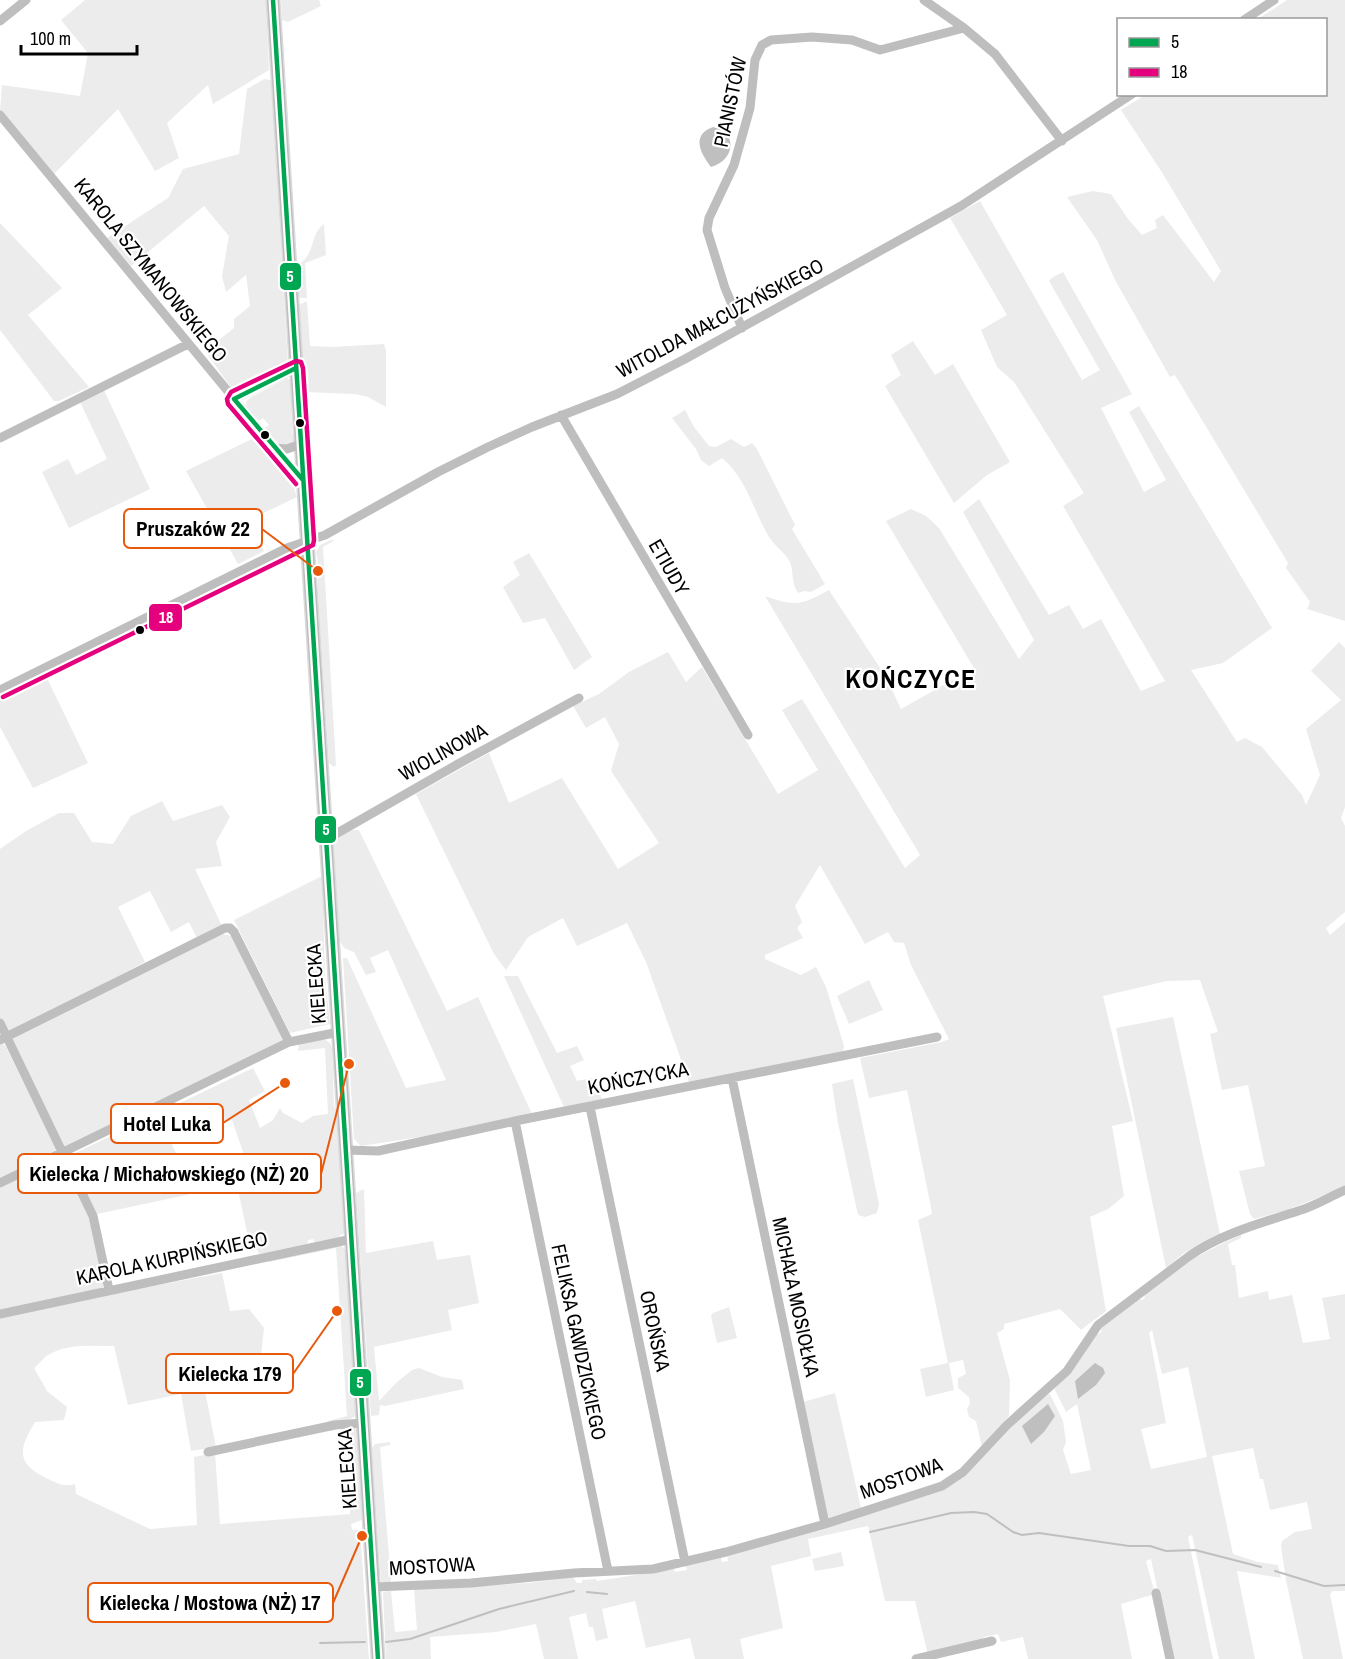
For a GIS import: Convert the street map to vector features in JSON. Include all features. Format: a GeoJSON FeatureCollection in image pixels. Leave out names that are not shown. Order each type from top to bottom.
{"type":"FeatureCollection","features":[{"type":"Feature","properties":{"kind":"main road","name":"KIELECKA"},"geometry":{"type":"LineString","coordinates":[[273,0],[378,1659]]}},
{"type":"Feature","properties":{"kind":"street"},"geometry":{"type":"LineString","coordinates":[[0,21],[26,0]]}},
{"type":"Feature","properties":{"kind":"street"},"geometry":{"type":"LineString","coordinates":[[924,0],[964,28],[994,54],[1062,141]]}},
{"type":"Feature","properties":{"kind":"street"},"geometry":{"type":"LineString","coordinates":[[1247,18],[1274,0]]}},
{"type":"Feature","properties":{"kind":"street","name":"PIANISTÓW"},"geometry":{"type":"LineString","coordinates":[[742,328],[725,288],[707,230],[709,218],[734,165],[750,108],[755,60],[762,45],[771,40],[812,38],[852,40],[880,50],[964,28]]}},
{"type":"Feature","properties":{"kind":"street","name":"WITOLDA MAŁCUŻYŃSKIEGO"},"geometry":{"type":"LineString","coordinates":[[0,690],[277,553],[325,535],[438,471],[561,415],[635,385],[961,206],[1129,96]]}},
{"type":"Feature","properties":{"kind":"street","name":"KAROLA SZYMANOWSKIEGO"},"geometry":{"type":"LineString","coordinates":[[0,115],[274,448],[303,480]]}},
{"type":"Feature","properties":{"kind":"street"},"geometry":{"type":"LineString","coordinates":[[0,438],[188,344]]}},
{"type":"Feature","properties":{"kind":"street"},"geometry":{"type":"LineString","coordinates":[[234,399],[296,368]]}},
{"type":"Feature","properties":{"kind":"street","name":"ETIUDY"},"geometry":{"type":"LineString","coordinates":[[561,415],[748,735]]}},
{"type":"Feature","properties":{"kind":"street"},"geometry":{"type":"LineString","coordinates":[[274,448],[287,449],[301,444]]}},
{"type":"Feature","properties":{"kind":"street","name":"WIOLINOWA"},"geometry":{"type":"LineString","coordinates":[[327,840],[458,764],[579,698]]}},
{"type":"Feature","properties":{"kind":"street"},"geometry":{"type":"LineString","coordinates":[[3,1038],[225,928],[234,932],[289,1042]]}},
{"type":"Feature","properties":{"kind":"street"},"geometry":{"type":"LineString","coordinates":[[0,1023],[3,1038],[93,1216],[109,1290]]}},
{"type":"Feature","properties":{"kind":"street"},"geometry":{"type":"LineString","coordinates":[[0,1183],[289,1042],[339,1032]]}},
{"type":"Feature","properties":{"kind":"street","name":"KOŃCZYCKA"},"geometry":{"type":"LineString","coordinates":[[346,1150],[378,1151],[515,1121],[937,1037]]}},
{"type":"Feature","properties":{"kind":"street","name":"MICHAŁA MOSIOŁKA"},"geometry":{"type":"LineString","coordinates":[[732,1078],[825,1524]]}},
{"type":"Feature","properties":{"kind":"street","name":"OROŃSKA"},"geometry":{"type":"LineString","coordinates":[[590,1107],[685,1562]]}},
{"type":"Feature","properties":{"kind":"street","name":"FELIKSA GAWDZICKIEGO"},"geometry":{"type":"LineString","coordinates":[[515,1121],[608,1571]]}},
{"type":"Feature","properties":{"kind":"street","name":"MOSTOWA"},"geometry":{"type":"LineString","coordinates":[[374,1587],[471,1583],[653,1569],[825,1524],[935,1489],[963,1472],[1006,1425],[1067,1371],[1098,1324],[1188,1257],[1199,1249],[1257,1224],[1305,1209],[1345,1190]]}},
{"type":"Feature","properties":{"kind":"street","name":"KAROLA KURPIŃSKIEGO"},"geometry":{"type":"LineString","coordinates":[[0,1314],[352,1239]]}},
{"type":"Feature","properties":{"kind":"street"},"geometry":{"type":"LineString","coordinates":[[208,1452],[335,1425],[363,1423]]}},
{"type":"Feature","properties":{"kind":"street"},"geometry":{"type":"LineString","coordinates":[[1156,1593],[1170,1659]]}},
{"type":"Feature","properties":{"kind":"street"},"geometry":{"type":"LineString","coordinates":[[916,1659],[992,1641]]}},
{"type":"Feature","properties":{"kind":"shaded area"},"geometry":{"type":"Polygon","coordinates":[[[85,0],[266,0],[269,70],[213,104],[208,85],[167,123],[179,158],[155,171],[118,109],[53,175],[0,111],[2,85],[80,96],[88,53],[61,20],[85,0]]]}},
{"type":"Feature","properties":{"kind":"shaded area"},"geometry":{"type":"Polygon","coordinates":[[[281,0],[319,0],[321,6],[288,22],[282,20],[281,0]]]}},
{"type":"Feature","properties":{"kind":"shaded area"},"geometry":{"type":"Polygon","coordinates":[[[1287,0],[1345,0],[1345,621],[1307,609],[1310,602],[1286,568],[1288,563],[1175,375],[1170,377],[1115,280],[1097,240],[1067,197],[1093,191],[1111,194],[1142,235],[1157,228],[1155,220],[1163,215],[1214,282],[1221,271],[1163,174],[1121,110],[1143,96],[1327,96],[1327,18],[1260,18],[1287,0]]]}},
{"type":"Feature","properties":{"kind":"shaded area"},"geometry":{"type":"Polygon","coordinates":[[[264,79],[271,80],[288,363],[286,368],[238,390],[232,389],[205,351],[234,328],[234,319],[250,306],[246,275],[226,292],[222,276],[229,236],[204,206],[131,266],[107,238],[168,198],[183,169],[239,154],[247,89],[264,79]]]}},
{"type":"Feature","properties":{"kind":"shaded area"},"geometry":{"type":"Polygon","coordinates":[[[713,127],[726,131],[730,148],[722,162],[711,167],[701,150],[700,139],[706,130],[713,127]]]}},
{"type":"Feature","properties":{"kind":"shaded area"},"geometry":{"type":"Polygon","coordinates":[[[980,201],[1082,380],[1100,370],[1049,281],[1063,272],[1132,394],[1101,408],[1144,492],[1166,480],[1129,412],[1139,406],[1272,628],[1223,663],[1191,670],[1237,742],[1245,738],[1262,747],[1302,795],[1306,805],[1320,775],[1306,729],[1341,700],[1311,671],[1339,642],[1345,648],[1345,807],[1341,818],[1345,826],[1345,912],[1326,928],[1330,935],[1345,922],[1345,1187],[1287,1210],[1254,1219],[1250,1214],[1239,1171],[1265,1166],[1248,1085],[1222,1090],[1210,1034],[1218,1032],[1200,980],[1167,981],[1103,996],[1133,1121],[1112,1126],[1124,1196],[1108,1209],[1090,1217],[1106,1311],[1081,1330],[1060,1309],[1004,1324],[1004,1329],[997,1333],[1010,1380],[1009,1416],[982,1447],[976,1421],[969,1417],[967,1409],[970,1403],[969,1397],[958,1388],[958,1378],[966,1374],[963,1360],[949,1363],[954,1390],[926,1397],[920,1369],[948,1363],[918,1220],[932,1214],[930,1202],[907,1090],[869,1098],[860,1058],[949,1039],[911,965],[904,943],[894,942],[888,932],[865,944],[820,865],[795,906],[802,922],[797,928],[803,938],[765,955],[765,959],[801,975],[816,967],[826,987],[844,1046],[843,1052],[689,1082],[646,962],[627,923],[577,946],[563,918],[528,937],[506,970],[494,954],[416,794],[489,753],[509,803],[562,778],[618,869],[659,843],[611,771],[619,744],[605,717],[586,728],[573,706],[599,694],[629,672],[668,652],[686,682],[702,667],[778,794],[818,770],[782,710],[802,699],[905,868],[920,855],[765,596],[784,602],[798,603],[829,590],[886,677],[901,709],[974,668],[886,521],[911,509],[926,516],[939,528],[1019,659],[1034,640],[963,512],[979,499],[1049,615],[1069,605],[1083,629],[1101,619],[1141,691],[1165,681],[1063,506],[1084,493],[1014,382],[997,367],[981,330],[1007,315],[950,218],[980,201]]]}},
{"type":"Feature","properties":{"kind":"shaded area"},"geometry":{"type":"Polygon","coordinates":[[[0,223],[62,288],[28,315],[89,387],[59,401],[54,401],[0,330],[0,223]]]}},
{"type":"Feature","properties":{"kind":"shaded area"},"geometry":{"type":"Polygon","coordinates":[[[324,224],[326,255],[305,263],[307,298],[301,298],[298,296],[297,266],[308,255],[316,234],[324,224]]]}},
{"type":"Feature","properties":{"kind":"shaded area"},"geometry":{"type":"Polygon","coordinates":[[[307,301],[310,346],[384,344],[386,350],[386,407],[368,397],[355,394],[305,392],[299,305],[307,301]]]}},
{"type":"Feature","properties":{"kind":"shaded area"},"geometry":{"type":"Polygon","coordinates":[[[913,341],[935,375],[953,364],[1010,462],[987,475],[954,503],[885,386],[901,375],[891,355],[913,341]]]}},
{"type":"Feature","properties":{"kind":"shaded area"},"geometry":{"type":"Polygon","coordinates":[[[287,378],[291,381],[292,432],[295,444],[280,446],[265,428],[269,425],[263,418],[259,421],[247,408],[246,402],[287,378]]]}},
{"type":"Feature","properties":{"kind":"shaded area"},"geometry":{"type":"Polygon","coordinates":[[[103,388],[150,489],[69,528],[42,472],[68,459],[76,475],[107,459],[79,400],[103,388]]]}},
{"type":"Feature","properties":{"kind":"shaded area"},"geometry":{"type":"Polygon","coordinates":[[[685,410],[694,427],[709,446],[716,447],[731,439],[744,447],[752,443],[757,449],[795,525],[792,529],[825,584],[811,592],[798,593],[794,585],[790,562],[763,527],[738,475],[722,458],[709,466],[701,460],[696,449],[672,418],[685,410]]]}},
{"type":"Feature","properties":{"kind":"shaded area"},"geometry":{"type":"Polygon","coordinates":[[[256,437],[292,482],[297,497],[249,520],[264,551],[238,564],[186,471],[256,437]]]}},
{"type":"Feature","properties":{"kind":"shaded area"},"geometry":{"type":"Polygon","coordinates":[[[335,540],[323,547],[336,765],[334,767],[329,763],[318,595],[318,573],[320,573],[316,552],[320,545],[335,540]]]}},
{"type":"Feature","properties":{"kind":"shaded area"},"geometry":{"type":"Polygon","coordinates":[[[529,553],[592,657],[574,670],[545,618],[523,623],[503,587],[520,575],[513,562],[529,553]]]}},
{"type":"Feature","properties":{"kind":"shaded area"},"geometry":{"type":"Polygon","coordinates":[[[46,676],[88,763],[33,788],[0,727],[0,699],[46,676]]]}},
{"type":"Feature","properties":{"kind":"shaded area"},"geometry":{"type":"Polygon","coordinates":[[[162,801],[173,821],[222,805],[230,817],[216,842],[222,866],[195,869],[222,926],[197,938],[189,922],[171,932],[150,891],[118,907],[145,962],[8,1033],[0,1018],[0,849],[26,831],[59,813],[74,813],[92,842],[113,844],[131,816],[162,801]]]}},
{"type":"Feature","properties":{"kind":"shaded area"},"geometry":{"type":"Polygon","coordinates":[[[350,830],[359,830],[447,1011],[478,997],[532,1114],[426,1136],[361,1146],[354,1139],[343,958],[347,958],[406,1088],[446,1080],[388,950],[370,958],[376,972],[366,975],[354,952],[344,948],[339,940],[334,843],[338,836],[350,830]]]}},
{"type":"Feature","properties":{"kind":"shaded area"},"geometry":{"type":"Polygon","coordinates":[[[322,876],[325,977],[330,1024],[290,1033],[234,920],[322,876]]]}},
{"type":"Feature","properties":{"kind":"shaded area"},"geometry":{"type":"Polygon","coordinates":[[[222,934],[232,936],[286,1042],[64,1149],[11,1039],[222,934]]]}},
{"type":"Feature","properties":{"kind":"shaded area"},"geometry":{"type":"Polygon","coordinates":[[[504,976],[518,976],[557,1053],[577,1046],[584,1060],[570,1066],[577,1081],[592,1078],[602,1099],[564,1107],[504,976]]]}},
{"type":"Feature","properties":{"kind":"shaded area"},"geometry":{"type":"Polygon","coordinates":[[[869,980],[883,1010],[849,1024],[837,996],[869,980]]]}},
{"type":"Feature","properties":{"kind":"shaded area"},"geometry":{"type":"Polygon","coordinates":[[[1173,1017],[1220,1234],[1184,1253],[1166,1268],[1116,1028],[1173,1017]]]}},
{"type":"Feature","properties":{"kind":"shaded area"},"geometry":{"type":"Polygon","coordinates":[[[324,1039],[330,1043],[332,1049],[344,1233],[337,1238],[315,1242],[313,1239],[308,1240],[307,1244],[259,1254],[258,1250],[251,1251],[237,1185],[253,1181],[232,1120],[170,1141],[196,1193],[97,1214],[67,1157],[253,1068],[265,1091],[249,1100],[260,1128],[273,1120],[280,1108],[283,1113],[302,1123],[313,1116],[328,1114],[325,1048],[298,1051],[299,1043],[324,1039]]]}},
{"type":"Feature","properties":{"kind":"shaded area"},"geometry":{"type":"Polygon","coordinates":[[[2,1042],[89,1213],[105,1295],[222,1273],[230,1311],[249,1309],[264,1328],[261,1356],[243,1372],[229,1369],[217,1354],[223,1386],[205,1391],[216,1447],[191,1451],[181,1394],[128,1405],[114,1346],[72,1347],[55,1351],[34,1368],[47,1391],[67,1407],[64,1420],[35,1422],[23,1448],[25,1462],[30,1468],[48,1479],[61,1484],[75,1484],[76,1494],[150,1529],[197,1525],[194,1457],[215,1453],[220,1524],[350,1514],[351,1479],[348,1427],[355,1427],[362,1520],[351,1524],[352,1530],[360,1530],[369,1659],[0,1659],[0,1043],[2,1042]]]}},
{"type":"Feature","properties":{"kind":"shaded area"},"geometry":{"type":"Polygon","coordinates":[[[853,1079],[879,1204],[877,1213],[865,1217],[858,1215],[832,1084],[853,1079]]]}},
{"type":"Feature","properties":{"kind":"shaded area"},"geometry":{"type":"Polygon","coordinates":[[[364,1189],[366,1253],[433,1241],[437,1260],[470,1255],[479,1303],[448,1310],[452,1330],[374,1347],[379,1401],[396,1383],[412,1370],[419,1368],[442,1377],[462,1380],[464,1389],[385,1406],[380,1405],[379,1415],[371,1416],[356,1193],[364,1189]]]}},
{"type":"Feature","properties":{"kind":"shaded area"},"geometry":{"type":"Polygon","coordinates":[[[1241,1235],[1241,1238],[1228,1244],[1232,1265],[1235,1265],[1239,1298],[1268,1291],[1269,1300],[1292,1295],[1303,1343],[1330,1339],[1322,1298],[1345,1294],[1345,1591],[1333,1591],[1330,1594],[1343,1659],[1303,1659],[1281,1546],[1282,1541],[1295,1532],[1312,1529],[1307,1502],[1270,1510],[1253,1448],[1212,1456],[1233,1554],[1258,1562],[1278,1565],[1281,1578],[1237,1571],[1255,1659],[1219,1659],[1192,1535],[1188,1537],[1213,1659],[1172,1659],[1151,1559],[1146,1561],[1155,1594],[1121,1604],[1132,1659],[1028,1659],[1023,1637],[1001,1642],[998,1634],[984,1637],[979,1642],[928,1655],[915,1601],[885,1601],[868,1526],[808,1539],[811,1556],[771,1566],[783,1628],[740,1639],[744,1659],[695,1659],[690,1638],[646,1648],[635,1601],[602,1609],[608,1638],[596,1641],[593,1627],[589,1627],[586,1613],[569,1617],[578,1659],[544,1659],[536,1624],[496,1632],[430,1637],[431,1659],[386,1659],[383,1592],[391,1591],[395,1632],[417,1630],[414,1589],[529,1583],[573,1577],[577,1583],[582,1583],[582,1580],[596,1579],[597,1581],[674,1569],[675,1572],[687,1570],[686,1565],[721,1558],[722,1562],[728,1561],[727,1555],[941,1490],[1010,1425],[1050,1394],[1063,1421],[1066,1442],[1063,1450],[1071,1474],[1091,1470],[1077,1404],[1066,1412],[1055,1390],[1055,1385],[1095,1332],[1099,1334],[1102,1331],[1099,1328],[1139,1299],[1145,1298],[1144,1294],[1167,1276],[1241,1235]],[[1152,1330],[1149,1333],[1166,1423],[1141,1429],[1151,1469],[1207,1457],[1188,1367],[1162,1374],[1152,1330]]]}},
{"type":"Feature","properties":{"kind":"shaded area"},"geometry":{"type":"Polygon","coordinates":[[[341,1245],[346,1251],[356,1416],[330,1423],[328,1421],[347,1416],[336,1248],[269,1262],[269,1259],[341,1245]]]}},
{"type":"Feature","properties":{"kind":"shaded area"},"geometry":{"type":"Polygon","coordinates":[[[729,1307],[737,1338],[717,1343],[711,1316],[729,1307]]]}},
{"type":"Feature","properties":{"kind":"shaded area"},"geometry":{"type":"Polygon","coordinates":[[[1095,1363],[1103,1368],[1105,1373],[1096,1385],[1078,1399],[1075,1381],[1095,1363]]]}},
{"type":"Feature","properties":{"kind":"shaded area"},"geometry":{"type":"Polygon","coordinates":[[[835,1393],[861,1508],[828,1518],[803,1402],[835,1393]]]}},
{"type":"Feature","properties":{"kind":"shaded area"},"geometry":{"type":"Polygon","coordinates":[[[1048,1404],[1055,1416],[1044,1432],[1031,1444],[1022,1426],[1048,1404]]]}},
{"type":"Feature","properties":{"kind":"shaded area"},"geometry":{"type":"Polygon","coordinates":[[[390,1442],[390,1445],[380,1447],[391,1580],[381,1582],[372,1448],[375,1444],[390,1442]]]}},
{"type":"Feature","properties":{"kind":"shaded area"},"geometry":{"type":"Polygon","coordinates":[[[841,1552],[844,1566],[815,1571],[812,1559],[841,1552]]]}},
{"type":"Feature","properties":{"kind":"waterway"},"geometry":{"type":"LineString","coordinates":[[870,1532],[951,1513],[974,1512],[987,1514],[1013,1532],[1022,1535],[1039,1533],[1129,1546],[1150,1546],[1166,1551],[1195,1550],[1261,1567]]}},
{"type":"Feature","properties":{"kind":"waterway"},"geometry":{"type":"LineString","coordinates":[[1275,1571],[1324,1586],[1345,1585]]}},
{"type":"Feature","properties":{"kind":"waterway"},"geometry":{"type":"LineString","coordinates":[[386,1642],[410,1639],[499,1609],[574,1591]]}},
{"type":"Feature","properties":{"kind":"waterway"},"geometry":{"type":"LineString","coordinates":[[587,1592],[607,1594]]}},
{"type":"Feature","properties":{"kind":"waterway"},"geometry":{"type":"LineString","coordinates":[[320,1643],[365,1642]]}},
{"type":"Feature","properties":{"kind":"transit line","name":"5"},"geometry":{"type":"LineString","coordinates":[[273,0],[378,1659]]}},
{"type":"Feature","properties":{"kind":"transit line","name":"18"},"geometry":{"type":"LineString","coordinates":[[3,697],[313,545],[303,368],[301,362],[296,361],[231,392],[227,399],[228,404],[296,484]]}},
{"type":"Feature","properties":{"kind":"transit line","name":"5"},"geometry":{"type":"LineString","coordinates":[[296,368],[234,399],[303,480]]}},
{"type":"Feature","properties":{"kind":"place","name":"Pruszaków 22"},"geometry":{"type":"Point","coordinates":[318,571]}},
{"type":"Feature","properties":{"kind":"place","name":"Kielecka / Michałowskiego (NŻ) 20"},"geometry":{"type":"Point","coordinates":[349,1064]}},
{"type":"Feature","properties":{"kind":"place","name":"Hotel Luka"},"geometry":{"type":"Point","coordinates":[285,1083]}},
{"type":"Feature","properties":{"kind":"place","name":"Kielecka 179"},"geometry":{"type":"Point","coordinates":[337,1311]}},
{"type":"Feature","properties":{"kind":"place","name":"Kielecka / Mostowa (NŻ) 17"},"geometry":{"type":"Point","coordinates":[362,1536]}},
{"type":"Feature","properties":{"kind":"district","name":"KOŃCZYCE"},"geometry":{"type":"Point","coordinates":[911,679]}}]}
